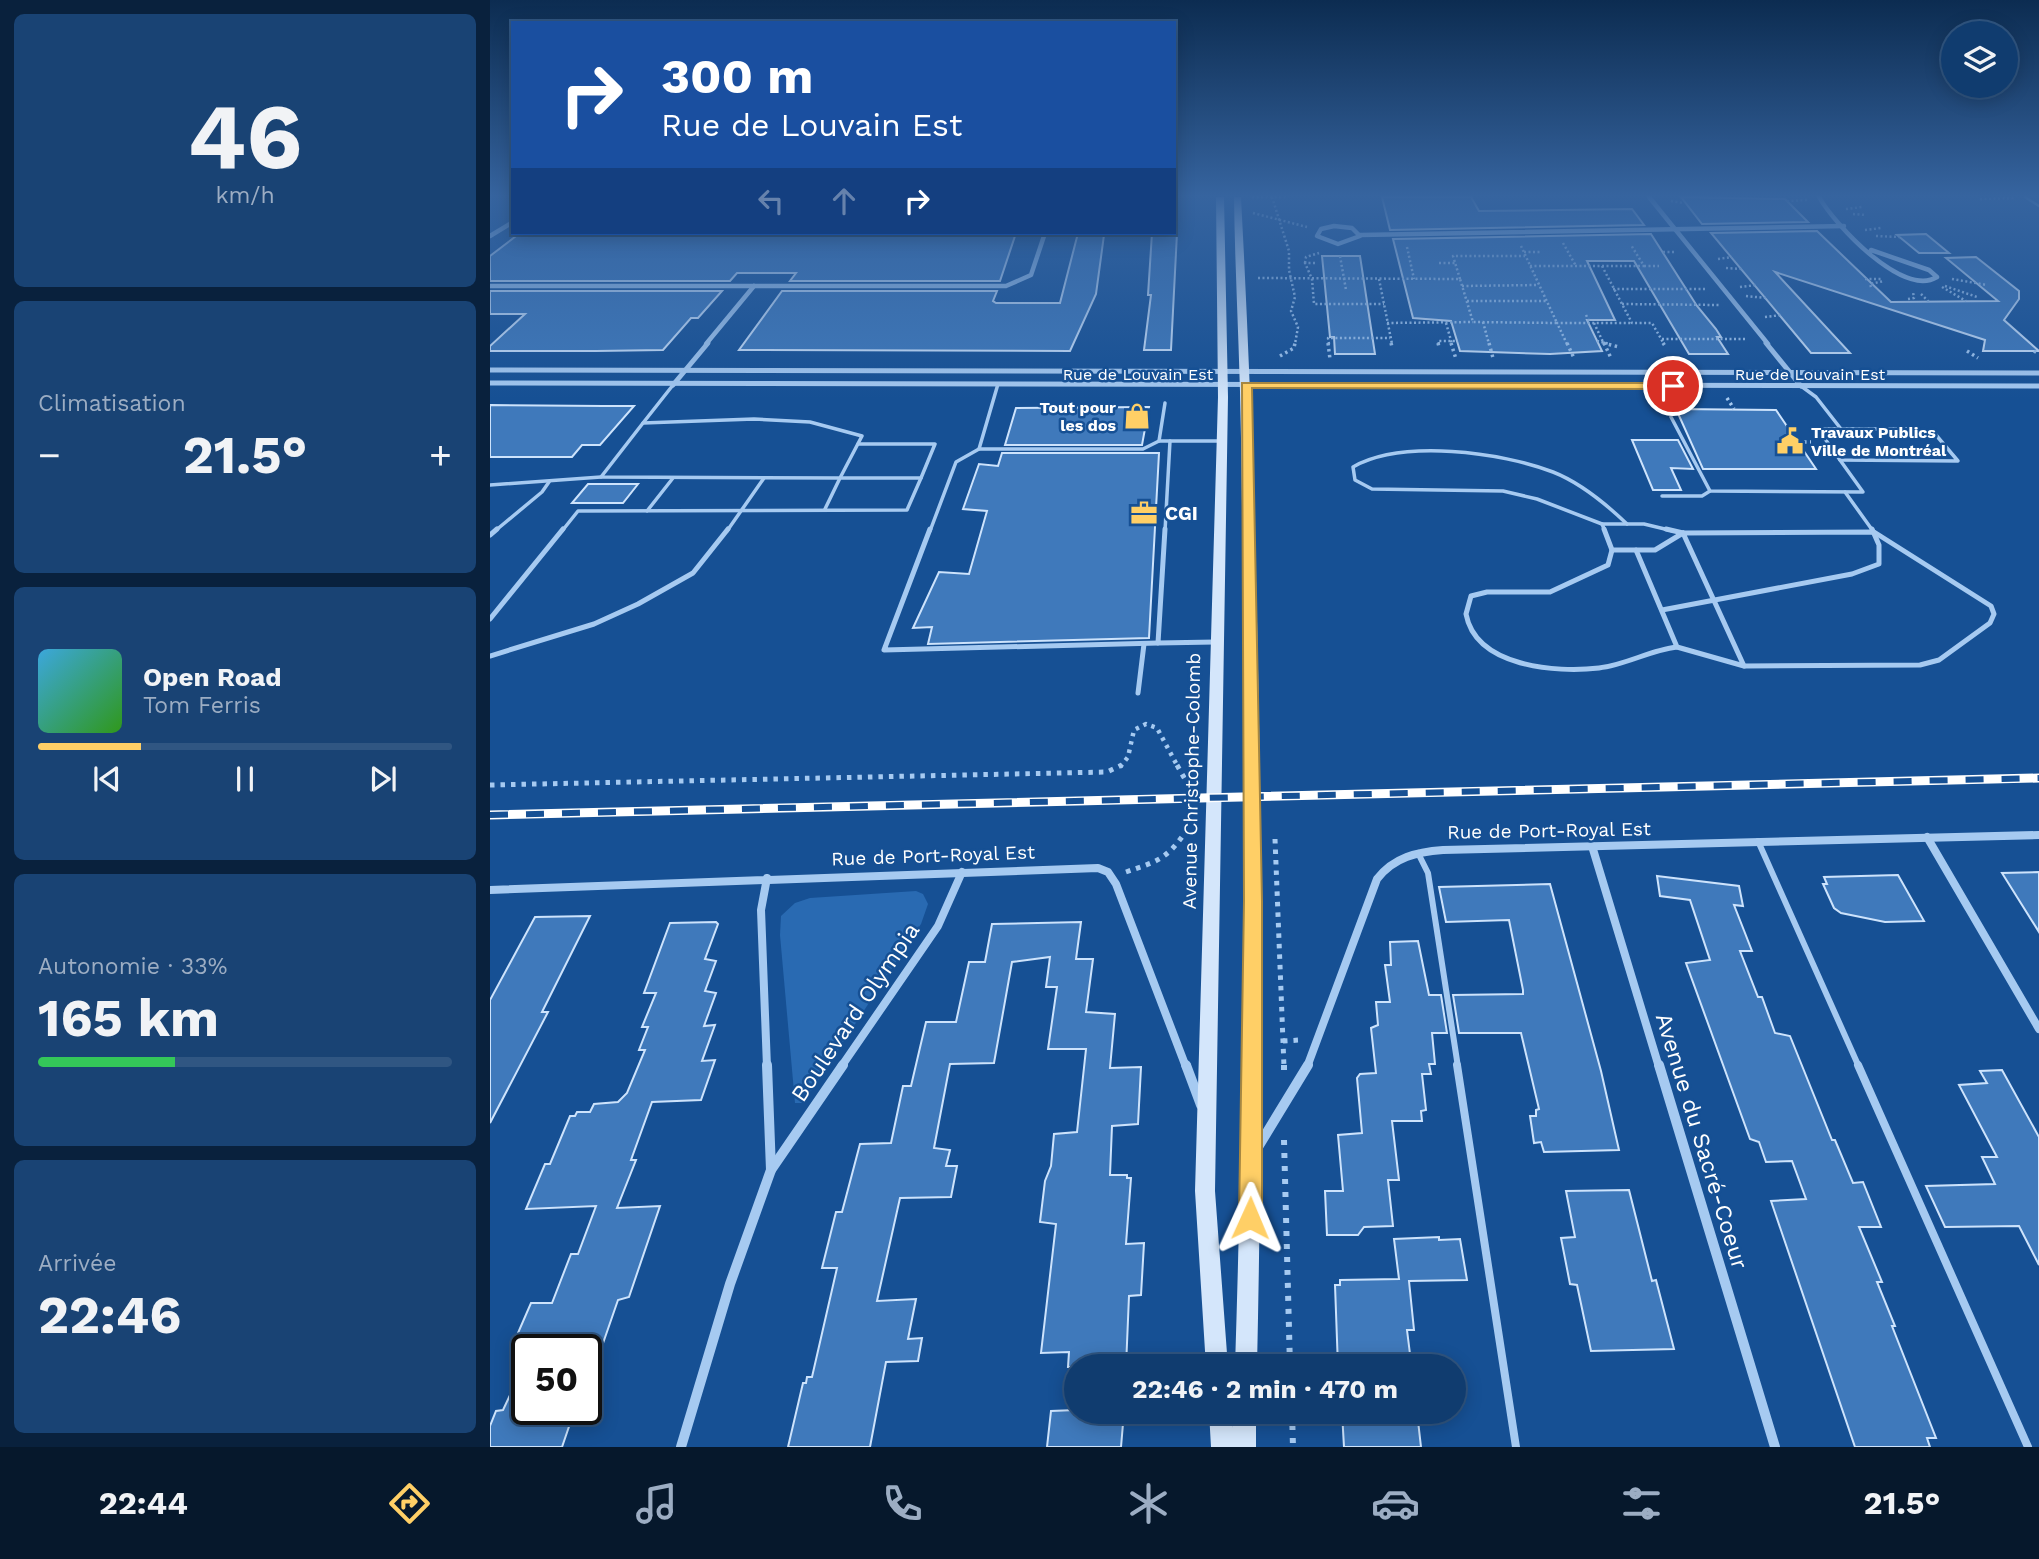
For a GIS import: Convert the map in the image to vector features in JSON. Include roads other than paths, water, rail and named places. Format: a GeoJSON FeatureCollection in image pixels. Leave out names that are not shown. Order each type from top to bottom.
{"type":"FeatureCollection","features":[{"type":"Feature","properties":{"kind":"main road","name":"Avenue Christophe-Colomb"},"geometry":{"type":"LineString","coordinates":[[1216,1354],[1205,1191],[1219,642],[1221,265]]}},
{"type":"Feature","properties":{"kind":"main road"},"geometry":{"type":"LineString","coordinates":[[1241,265],[1246,370],[1253,901],[1246,1354]]}},
{"type":"Feature","properties":{"kind":"main road"},"geometry":{"type":"LineString","coordinates":[[1221,1424],[1223,1447]]}},
{"type":"Feature","properties":{"kind":"main road"},"geometry":{"type":"LineString","coordinates":[[1244,1447],[1245,1424]]}},
{"type":"Feature","properties":{"kind":"street"},"geometry":{"type":"LineString","coordinates":[[490,286],[1011,286],[1032,276],[1035,265]]}},
{"type":"Feature","properties":{"kind":"street"},"geometry":{"type":"LineString","coordinates":[[1703,265],[1801,386]]}},
{"type":"Feature","properties":{"kind":"street"},"geometry":{"type":"LineString","coordinates":[[1888,265],[1904,278],[1924,282],[1937,279],[1929,270],[1913,265]]}},
{"type":"Feature","properties":{"kind":"street"},"geometry":{"type":"LineString","coordinates":[[673,385],[754,286]]}},
{"type":"Feature","properties":{"kind":"street","name":"Rue de Louvain Est"},"geometry":{"type":"LineString","coordinates":[[490,370],[2039,373]]}},
{"type":"Feature","properties":{"kind":"street","name":"Rue de Louvain Est"},"geometry":{"type":"LineString","coordinates":[[490,383],[2039,386]]}},
{"type":"Feature","properties":{"kind":"street","name":"Rue de Port-Royal Est"},"geometry":{"type":"LineString","coordinates":[[1251,1158],[1310,1062],[1377,879],[1391,863],[1418,853],[1759,841],[2039,835]]}},
{"type":"Feature","properties":{"kind":"street"},"geometry":{"type":"LineString","coordinates":[[1927,837],[2039,1029]]}},
{"type":"Feature","properties":{"kind":"street","name":"Avenue du Sacré-Coeur"},"geometry":{"type":"LineString","coordinates":[[1592,846],[1775,1447]]}},
{"type":"Feature","properties":{"kind":"street","name":"Rue de Port-Royal Est"},"geometry":{"type":"LineString","coordinates":[[490,890],[1079,867],[1108,872],[1116,884],[1175,1044],[1207,1120]]}},
{"type":"Feature","properties":{"kind":"street","name":"Boulevard Olympia"},"geometry":{"type":"LineString","coordinates":[[681,1447],[730,1284],[771,1170],[938,926],[962,872]]}},
{"type":"Feature","properties":{"kind":"street","name":"Boulevard Olympia"},"geometry":{"type":"LineString","coordinates":[[767,878],[761,910],[771,1170]]}},
{"type":"Feature","properties":{"kind":"lane"},"geometry":{"type":"LineString","coordinates":[[979,449],[998,383]]}},
{"type":"Feature","properties":{"kind":"lane"},"geometry":{"type":"LineString","coordinates":[[601,477],[673,385]]}},
{"type":"Feature","properties":{"kind":"lane"},"geometry":{"type":"LineString","coordinates":[[1801,386],[1816,397],[1841,429]]}},
{"type":"Feature","properties":{"kind":"lane"},"geometry":{"type":"LineString","coordinates":[[1159,441],[1165,403]]}},
{"type":"Feature","properties":{"kind":"lane"},"geometry":{"type":"LineString","coordinates":[[1671,417],[1710,491]]}},
{"type":"Feature","properties":{"kind":"lane"},"geometry":{"type":"LineString","coordinates":[[642,423],[820,423],[839,426],[862,436],[825,509]]}},
{"type":"Feature","properties":{"kind":"lane"},"geometry":{"type":"LineString","coordinates":[[1662,496],[1702,496],[1710,491],[1863,492],[1840,460],[1818,429],[1908,429],[1936,435],[1958,461],[1840,460]]}},
{"type":"Feature","properties":{"kind":"lane"},"geometry":{"type":"LineString","coordinates":[[1219,642],[884,650],[956,462],[979,449],[1143,449],[1159,441],[1222,441]]}},
{"type":"Feature","properties":{"kind":"lane"},"geometry":{"type":"LineString","coordinates":[[1158,643],[1170,441]]}},
{"type":"Feature","properties":{"kind":"lane"},"geometry":{"type":"LineString","coordinates":[[490,619],[578,510],[907,510],[935,444],[858,444]]}},
{"type":"Feature","properties":{"kind":"lane"},"geometry":{"type":"LineString","coordinates":[[1602,524],[1612,550],[1608,565],[1550,592],[1487,592],[1471,596],[1465,613],[1474,637],[1484,648],[1538,666],[1576,669],[1610,665],[1645,652],[1677,647],[1744,666],[1920,665],[1939,660],[1990,623],[1994,614],[1991,606],[1874,532],[1683,533],[1644,524],[1627,524],[1602,524],[1537,499],[1503,491],[1373,489],[1355,480],[1353,467],[1368,458],[1391,453],[1508,458],[1531,463],[1570,480],[1594,494],[1627,524]]}},
{"type":"Feature","properties":{"kind":"lane"},"geometry":{"type":"LineString","coordinates":[[490,485],[549,482],[574,477],[921,478]]}},
{"type":"Feature","properties":{"kind":"lane"},"geometry":{"type":"LineString","coordinates":[[648,511],[673,478]]}},
{"type":"Feature","properties":{"kind":"lane"},"geometry":{"type":"LineString","coordinates":[[490,656],[594,624],[681,580],[701,566],[764,478]]}},
{"type":"Feature","properties":{"kind":"lane"},"geometry":{"type":"LineString","coordinates":[[490,535],[542,492],[549,482]]}},
{"type":"Feature","properties":{"kind":"lane"},"geometry":{"type":"LineString","coordinates":[[1662,610],[1869,569],[1879,564],[1882,556],[1874,532],[1845,492]]}},
{"type":"Feature","properties":{"kind":"lane"},"geometry":{"type":"LineString","coordinates":[[1612,550],[1655,550],[1683,533]]}},
{"type":"Feature","properties":{"kind":"lane"},"geometry":{"type":"LineString","coordinates":[[1683,533],[1744,666]]}},
{"type":"Feature","properties":{"kind":"lane"},"geometry":{"type":"LineString","coordinates":[[1636,550],[1677,647]]}},
{"type":"Feature","properties":{"kind":"lane"},"geometry":{"type":"LineString","coordinates":[[1138,693],[1144,644]]}},
{"type":"Feature","properties":{"kind":"lane"},"geometry":{"type":"LineString","coordinates":[[1759,841],[2028,1447]]}},
{"type":"Feature","properties":{"kind":"lane"},"geometry":{"type":"LineString","coordinates":[[1418,853],[1428,873],[1516,1447]]}},
{"type":"Feature","properties":{"kind":"railway"},"geometry":{"type":"LineString","coordinates":[[490,815],[2039,778]]}},
{"type":"Feature","properties":{"kind":"place","name":"Tout pour les dos"},"geometry":{"type":"Point","coordinates":[1137,416]}},
{"type":"Feature","properties":{"kind":"place","name":"Travaux Publics Ville de Montréal"},"geometry":{"type":"Point","coordinates":[1790,441]}},
{"type":"Feature","properties":{"kind":"place","name":"CGI"},"geometry":{"type":"Point","coordinates":[1144,513]}}]}
